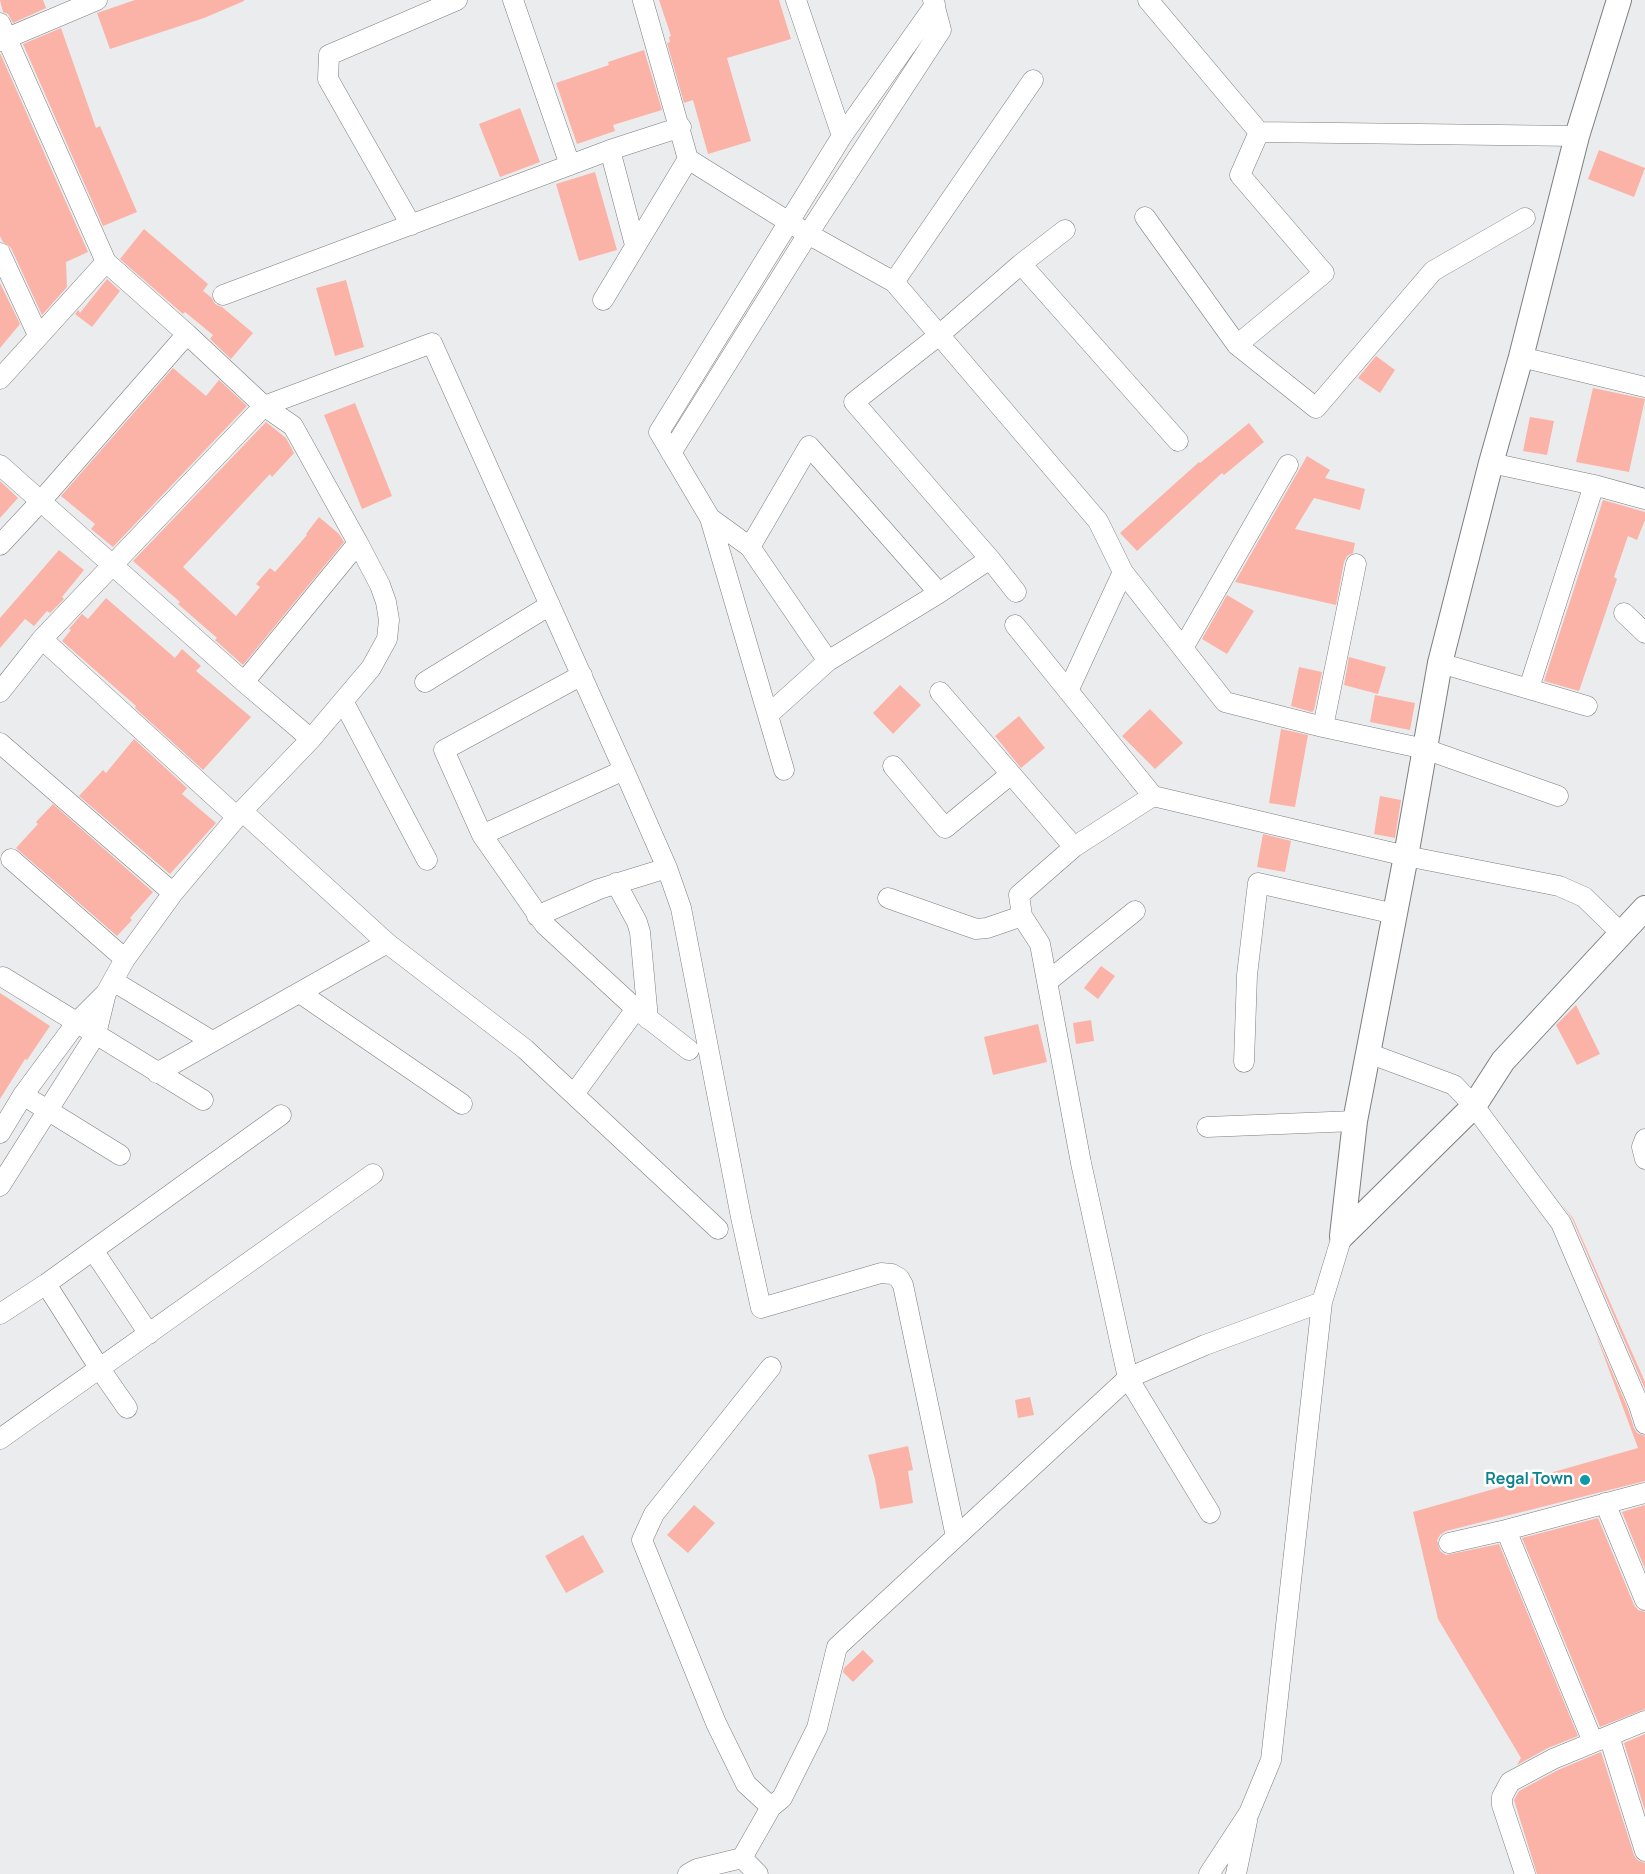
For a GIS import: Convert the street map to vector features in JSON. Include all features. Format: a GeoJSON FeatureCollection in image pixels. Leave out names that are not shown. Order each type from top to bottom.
{"type":"FeatureCollection","features":[{"type":"Feature","properties":{"kind":"street"},"geometry":{"type":"LineString","coordinates":[[0,1186],[96,1034],[109,987],[125,958],[173,893],[240,814],[311,739],[371,668],[387,639],[389,620],[380,585],[293,426],[264,406],[106,262],[2,34],[97,0]]}},
{"type":"Feature","properties":{"kind":"street"},"geometry":{"type":"LineString","coordinates":[[411,225],[328,79],[329,55],[457,0]]}},
{"type":"Feature","properties":{"kind":"street"},"geometry":{"type":"LineString","coordinates":[[513,0],[570,165]]}},
{"type":"Feature","properties":{"kind":"street"},"geometry":{"type":"LineString","coordinates":[[796,0],[842,136]]}},
{"type":"Feature","properties":{"kind":"street"},"geometry":{"type":"LineString","coordinates":[[1148,0],[1259,132],[1577,136]]}},
{"type":"Feature","properties":{"kind":"street"},"geometry":{"type":"LineString","coordinates":[[1236,1874],[1249,1813],[1271,1760],[1322,1302],[1342,1236],[1355,1121],[1440,663],[1577,136],[1619,0]]}},
{"type":"Feature","properties":{"kind":"street"},"geometry":{"type":"LineString","coordinates":[[603,300],[688,159],[681,127],[643,2]]}},
{"type":"Feature","properties":{"kind":"street"},"geometry":{"type":"LineString","coordinates":[[784,770],[710,518],[659,432],[842,136],[934,3]]}},
{"type":"Feature","properties":{"kind":"street"},"geometry":{"type":"LineString","coordinates":[[670,453],[808,234],[941,30],[934,3]]}},
{"type":"Feature","properties":{"kind":"street"},"geometry":{"type":"LineString","coordinates":[[894,282],[1033,80]]}},
{"type":"Feature","properties":{"kind":"street"},"geometry":{"type":"LineString","coordinates":[[223,296],[610,150],[681,127]]}},
{"type":"Feature","properties":{"kind":"street"},"geometry":{"type":"LineString","coordinates":[[1237,345],[1324,273],[1240,175],[1259,132]]}},
{"type":"Feature","properties":{"kind":"street"},"geometry":{"type":"LineString","coordinates":[[610,150],[635,245]]}},
{"type":"Feature","properties":{"kind":"street"},"geometry":{"type":"LineString","coordinates":[[688,159],[808,234],[894,282],[1098,521],[1123,572],[1226,702],[1323,727],[1425,749],[1558,796]]}},
{"type":"Feature","properties":{"kind":"street"},"geometry":{"type":"LineString","coordinates":[[1145,217],[1237,345],[1316,408],[1433,271],[1525,218]]}},
{"type":"Feature","properties":{"kind":"street"},"geometry":{"type":"LineString","coordinates":[[1016,592],[854,402],[938,336],[1021,264],[1065,230]]}},
{"type":"Feature","properties":{"kind":"street"},"geometry":{"type":"LineString","coordinates":[[0,253],[38,335]]}},
{"type":"Feature","properties":{"kind":"street"},"geometry":{"type":"LineString","coordinates":[[0,379],[106,262]]}},
{"type":"Feature","properties":{"kind":"street"},"geometry":{"type":"LineString","coordinates":[[1021,264],[1178,441]]}},
{"type":"Feature","properties":{"kind":"street"},"geometry":{"type":"LineString","coordinates":[[0,545],[187,334]]}},
{"type":"Feature","properties":{"kind":"street"},"geometry":{"type":"LineString","coordinates":[[0,692],[42,639],[264,406],[432,343],[624,770],[667,868],[681,908],[761,1308],[882,1273],[892,1274],[899,1278],[903,1285],[956,1537]]}},
{"type":"Feature","properties":{"kind":"street"},"geometry":{"type":"LineString","coordinates":[[1521,357],[1645,387]]}},
{"type":"Feature","properties":{"kind":"street"},"geometry":{"type":"LineString","coordinates":[[750,547],[809,446],[939,593]]}},
{"type":"Feature","properties":{"kind":"street"},"geometry":{"type":"LineString","coordinates":[[1491,463],[1644,494]]}},
{"type":"Feature","properties":{"kind":"street"},"geometry":{"type":"LineString","coordinates":[[0,465],[311,739]]}},
{"type":"Feature","properties":{"kind":"street"},"geometry":{"type":"LineString","coordinates":[[1183,648],[1287,465]]}},
{"type":"Feature","properties":{"kind":"street"},"geometry":{"type":"LineString","coordinates":[[1529,688],[1594,485]]}},
{"type":"Feature","properties":{"kind":"street"},"geometry":{"type":"LineString","coordinates":[[710,518],[750,547],[828,661]]}},
{"type":"Feature","properties":{"kind":"street"},"geometry":{"type":"LineString","coordinates":[[244,682],[358,543]]}},
{"type":"Feature","properties":{"kind":"street"},"geometry":{"type":"LineString","coordinates":[[768,715],[828,661],[990,559]]}},
{"type":"Feature","properties":{"kind":"street"},"geometry":{"type":"LineString","coordinates":[[1323,727],[1356,564]]}},
{"type":"Feature","properties":{"kind":"street"},"geometry":{"type":"LineString","coordinates":[[1068,691],[1123,572]]}},
{"type":"Feature","properties":{"kind":"street"},"geometry":{"type":"LineString","coordinates":[[425,682],[550,605]]}},
{"type":"Feature","properties":{"kind":"street"},"geometry":{"type":"LineString","coordinates":[[1624,613],[1645,633]]}},
{"type":"Feature","properties":{"kind":"street"},"geometry":{"type":"LineString","coordinates":[[1015,626],[1153,796],[1406,856],[1559,886],[1573,891],[1598,909],[1622,933]]}},
{"type":"Feature","properties":{"kind":"street"},"geometry":{"type":"LineString","coordinates":[[42,639],[387,943],[525,1048],[718,1229]]}},
{"type":"Feature","properties":{"kind":"street"},"geometry":{"type":"LineString","coordinates":[[1440,663],[1587,706]]}},
{"type":"Feature","properties":{"kind":"street"},"geometry":{"type":"LineString","coordinates":[[582,675],[444,750],[482,836],[537,916],[642,1014],[689,1050]]}},
{"type":"Feature","properties":{"kind":"street"},"geometry":{"type":"LineString","coordinates":[[940,692],[1074,847]]}},
{"type":"Feature","properties":{"kind":"street"},"geometry":{"type":"LineString","coordinates":[[343,701],[427,860]]}},
{"type":"Feature","properties":{"kind":"street"},"geometry":{"type":"LineString","coordinates":[[0,743],[173,893]]}},
{"type":"Feature","properties":{"kind":"street"},"geometry":{"type":"LineString","coordinates":[[893,766],[945,828],[1011,774]]}},
{"type":"Feature","properties":{"kind":"street"},"geometry":{"type":"LineString","coordinates":[[482,836],[624,770]]}},
{"type":"Feature","properties":{"kind":"street"},"geometry":{"type":"LineString","coordinates":[[1153,796],[1074,847],[1019,896],[1022,916],[1040,944],[1081,1163],[1128,1378],[1210,1513]]}},
{"type":"Feature","properties":{"kind":"street"},"geometry":{"type":"LineString","coordinates":[[11,859],[125,958]]}},
{"type":"Feature","properties":{"kind":"street"},"geometry":{"type":"LineString","coordinates":[[537,916],[616,883],[667,868]]}},
{"type":"Feature","properties":{"kind":"street"},"geometry":{"type":"LineString","coordinates":[[574,1094],[642,1014],[640,932],[616,883]]}},
{"type":"Feature","properties":{"kind":"street"},"geometry":{"type":"LineString","coordinates":[[1244,1062],[1247,975],[1258,883],[1395,914]]}},
{"type":"Feature","properties":{"kind":"street"},"geometry":{"type":"LineString","coordinates":[[888,898],[976,929],[987,928],[1022,916]]}},
{"type":"Feature","properties":{"kind":"street"},"geometry":{"type":"LineString","coordinates":[[1342,1236],[1474,1106],[1503,1061],[1645,908]]}},
{"type":"Feature","properties":{"kind":"street"},"geometry":{"type":"LineString","coordinates":[[1047,982],[1135,910]]}},
{"type":"Feature","properties":{"kind":"street"},"geometry":{"type":"LineString","coordinates":[[158,1073],[387,943]]}},
{"type":"Feature","properties":{"kind":"street"},"geometry":{"type":"LineString","coordinates":[[3,977],[203,1100]]}},
{"type":"Feature","properties":{"kind":"street"},"geometry":{"type":"LineString","coordinates":[[0,1133],[23,1095],[77,1022],[109,987]]}},
{"type":"Feature","properties":{"kind":"street"},"geometry":{"type":"LineString","coordinates":[[109,987],[212,1041]]}},
{"type":"Feature","properties":{"kind":"street"},"geometry":{"type":"LineString","coordinates":[[300,993],[462,1104]]}},
{"type":"Feature","properties":{"kind":"street"},"geometry":{"type":"LineString","coordinates":[[1368,1053],[1454,1085],[1474,1106],[1562,1223],[1642,1404],[1645,1424]]}},
{"type":"Feature","properties":{"kind":"street"},"geometry":{"type":"LineString","coordinates":[[23,1095],[120,1155]]}},
{"type":"Feature","properties":{"kind":"street"},"geometry":{"type":"LineString","coordinates":[[0,1314],[46,1284],[281,1115]]}},
{"type":"Feature","properties":{"kind":"street"},"geometry":{"type":"LineString","coordinates":[[1207,1127],[1355,1121]]}},
{"type":"Feature","properties":{"kind":"street"},"geometry":{"type":"LineString","coordinates":[[1645,1140],[1642,1147],[1645,1159]]}},
{"type":"Feature","properties":{"kind":"street"},"geometry":{"type":"LineString","coordinates":[[0,1439],[373,1174]]}},
{"type":"Feature","properties":{"kind":"street"},"geometry":{"type":"LineString","coordinates":[[93,1250],[149,1334]]}},
{"type":"Feature","properties":{"kind":"street"},"geometry":{"type":"LineString","coordinates":[[46,1284],[100,1369],[128,1408]]}},
{"type":"Feature","properties":{"kind":"street"},"geometry":{"type":"LineString","coordinates":[[688,1874],[697,1869],[742,1858],[771,1807],[782,1798],[817,1728],[837,1647],[1128,1378],[1322,1302]]}},
{"type":"Feature","properties":{"kind":"street"},"geometry":{"type":"LineString","coordinates":[[771,1367],[654,1514],[642,1540],[716,1723],[746,1784],[771,1807]]}},
{"type":"Feature","properties":{"kind":"street"},"geometry":{"type":"LineString","coordinates":[[1449,1543],[1645,1493]]}},
{"type":"Feature","properties":{"kind":"street"},"geometry":{"type":"LineString","coordinates":[[1605,1503],[1645,1600]]}},
{"type":"Feature","properties":{"kind":"street"},"geometry":{"type":"LineString","coordinates":[[1506,1530],[1601,1739],[1645,1851]]}},
{"type":"Feature","properties":{"kind":"street"},"geometry":{"type":"LineString","coordinates":[[1525,1874],[1502,1805],[1505,1789],[1510,1782],[1553,1758],[1645,1721]]}},
{"type":"Feature","properties":{"kind":"street"},"geometry":{"type":"LineString","coordinates":[[1209,1874],[1249,1813]]}},
{"type":"Feature","properties":{"kind":"street"},"geometry":{"type":"LineString","coordinates":[[742,1858],[758,1874]]}},
{"type":"Feature","properties":{"kind":"building"},"geometry":{"type":"Polygon","coordinates":[[[0,0],[43,0],[46,8],[13,23],[8,14],[3,12],[0,0]]]}},
{"type":"Feature","properties":{"kind":"building"},"geometry":{"type":"Polygon","coordinates":[[[135,0],[244,1],[204,18],[110,49],[97,13],[135,0]]]}},
{"type":"Feature","properties":{"kind":"building"},"geometry":{"type":"Polygon","coordinates":[[[659,0],[779,0],[791,39],[727,58],[751,141],[708,154],[693,100],[684,103],[667,43],[670,42],[669,37],[671,36],[659,0]]]}},
{"type":"Feature","properties":{"kind":"building"},"geometry":{"type":"Polygon","coordinates":[[[61,28],[96,128],[100,126],[137,212],[103,226],[23,44],[61,28]]]}},
{"type":"Feature","properties":{"kind":"building"},"geometry":{"type":"Polygon","coordinates":[[[644,50],[662,110],[613,125],[615,131],[577,144],[556,83],[644,50]]]}},
{"type":"Feature","properties":{"kind":"building"},"geometry":{"type":"Polygon","coordinates":[[[0,53],[88,252],[66,262],[67,287],[42,315],[11,248],[3,242],[0,236],[0,53]]]}},
{"type":"Feature","properties":{"kind":"building"},"geometry":{"type":"Polygon","coordinates":[[[520,108],[540,162],[500,177],[479,124],[520,108]]]}},
{"type":"Feature","properties":{"kind":"building"},"geometry":{"type":"Polygon","coordinates":[[[1599,150],[1645,168],[1634,197],[1588,179],[1599,150]]]}},
{"type":"Feature","properties":{"kind":"building"},"geometry":{"type":"Polygon","coordinates":[[[595,172],[617,250],[579,261],[556,184],[595,172]]]}},
{"type":"Feature","properties":{"kind":"building"},"geometry":{"type":"Polygon","coordinates":[[[144,229],[208,284],[203,291],[212,298],[215,304],[222,307],[253,333],[231,359],[210,339],[213,335],[185,312],[183,314],[120,259],[144,229]]]}},
{"type":"Feature","properties":{"kind":"building"},"geometry":{"type":"Polygon","coordinates":[[[107,279],[120,291],[92,327],[75,314],[78,310],[80,313],[107,279]]]}},
{"type":"Feature","properties":{"kind":"building"},"geometry":{"type":"Polygon","coordinates":[[[346,280],[364,347],[335,356],[316,288],[346,280]]]}},
{"type":"Feature","properties":{"kind":"building"},"geometry":{"type":"Polygon","coordinates":[[[0,283],[20,324],[0,348],[0,283]]]}},
{"type":"Feature","properties":{"kind":"building"},"geometry":{"type":"Polygon","coordinates":[[[1376,356],[1395,370],[1380,393],[1358,378],[1376,356]]]}},
{"type":"Feature","properties":{"kind":"building"},"geometry":{"type":"Polygon","coordinates":[[[173,368],[206,396],[219,380],[247,406],[113,547],[91,529],[95,524],[61,496],[173,368]]]}},
{"type":"Feature","properties":{"kind":"building"},"geometry":{"type":"Polygon","coordinates":[[[1593,388],[1645,399],[1629,472],[1576,462],[1593,388]]]}},
{"type":"Feature","properties":{"kind":"building"},"geometry":{"type":"Polygon","coordinates":[[[355,403],[392,496],[362,509],[324,415],[355,403]]]}},
{"type":"Feature","properties":{"kind":"building"},"geometry":{"type":"Polygon","coordinates":[[[1530,417],[1554,421],[1547,455],[1523,451],[1530,417]]]}},
{"type":"Feature","properties":{"kind":"building"},"geometry":{"type":"Polygon","coordinates":[[[266,422],[286,438],[294,453],[272,477],[270,474],[183,567],[236,616],[260,587],[256,584],[270,568],[275,572],[307,535],[319,517],[339,534],[344,542],[243,665],[215,640],[217,638],[178,604],[180,602],[133,561],[266,422]]]}},
{"type":"Feature","properties":{"kind":"building"},"geometry":{"type":"Polygon","coordinates":[[[1249,423],[1264,442],[1224,475],[1222,473],[1137,551],[1120,533],[1199,462],[1249,423]]]}},
{"type":"Feature","properties":{"kind":"building"},"geometry":{"type":"Polygon","coordinates":[[[1307,456],[1330,470],[1325,478],[1365,489],[1360,510],[1314,498],[1295,529],[1355,543],[1353,553],[1347,556],[1344,562],[1336,605],[1235,582],[1307,456]]]}},
{"type":"Feature","properties":{"kind":"building"},"geometry":{"type":"Polygon","coordinates":[[[0,481],[18,498],[0,518],[0,481]]]}},
{"type":"Feature","properties":{"kind":"building"},"geometry":{"type":"Polygon","coordinates":[[[1603,500],[1645,512],[1645,520],[1637,540],[1628,536],[1614,577],[1617,579],[1579,691],[1544,681],[1603,500]]]}},
{"type":"Feature","properties":{"kind":"building"},"geometry":{"type":"Polygon","coordinates":[[[59,550],[84,570],[62,597],[64,599],[50,613],[47,611],[34,626],[25,619],[0,648],[0,618],[59,550]]]}},
{"type":"Feature","properties":{"kind":"building"},"geometry":{"type":"Polygon","coordinates":[[[1227,595],[1254,611],[1227,654],[1202,639],[1227,595]]]}},
{"type":"Feature","properties":{"kind":"building"},"geometry":{"type":"Polygon","coordinates":[[[106,598],[175,658],[182,649],[201,666],[196,671],[251,717],[203,770],[135,708],[136,706],[62,641],[82,614],[88,619],[106,598]]]}},
{"type":"Feature","properties":{"kind":"building"},"geometry":{"type":"Polygon","coordinates":[[[1349,657],[1386,667],[1378,694],[1344,685],[1349,657]]]}},
{"type":"Feature","properties":{"kind":"building"},"geometry":{"type":"Polygon","coordinates":[[[1299,667],[1322,672],[1312,712],[1291,706],[1299,667]]]}},
{"type":"Feature","properties":{"kind":"building"},"geometry":{"type":"Polygon","coordinates":[[[900,685],[921,705],[893,734],[873,713],[900,685]]]}},
{"type":"Feature","properties":{"kind":"building"},"geometry":{"type":"Polygon","coordinates":[[[1375,695],[1415,703],[1410,730],[1370,722],[1375,695]]]}},
{"type":"Feature","properties":{"kind":"building"},"geometry":{"type":"Polygon","coordinates":[[[1150,709],[1183,743],[1155,769],[1122,736],[1150,709]]]}},
{"type":"Feature","properties":{"kind":"building"},"geometry":{"type":"Polygon","coordinates":[[[1019,716],[1045,748],[1021,768],[995,736],[1019,716]]]}},
{"type":"Feature","properties":{"kind":"building"},"geometry":{"type":"Polygon","coordinates":[[[1281,729],[1308,735],[1295,807],[1269,803],[1281,729]]]}},
{"type":"Feature","properties":{"kind":"building"},"geometry":{"type":"Polygon","coordinates":[[[134,739],[187,788],[182,794],[216,823],[170,874],[79,796],[103,770],[106,773],[134,739]]]}},
{"type":"Feature","properties":{"kind":"building"},"geometry":{"type":"Polygon","coordinates":[[[1380,796],[1401,800],[1395,838],[1374,834],[1380,796]]]}},
{"type":"Feature","properties":{"kind":"building"},"geometry":{"type":"Polygon","coordinates":[[[53,804],[153,892],[117,936],[16,848],[53,804]]]}},
{"type":"Feature","properties":{"kind":"building"},"geometry":{"type":"Polygon","coordinates":[[[1263,834],[1291,841],[1285,872],[1257,867],[1263,834]]]}},
{"type":"Feature","properties":{"kind":"building"},"geometry":{"type":"Polygon","coordinates":[[[1101,966],[1115,976],[1098,999],[1084,988],[1101,966]]]}},
{"type":"Feature","properties":{"kind":"building"},"geometry":{"type":"Polygon","coordinates":[[[0,993],[50,1026],[27,1060],[25,1059],[0,1099],[0,993]]]}},
{"type":"Feature","properties":{"kind":"building"},"geometry":{"type":"Polygon","coordinates":[[[1576,1005],[1600,1054],[1577,1065],[1556,1025],[1576,1005]]]}},
{"type":"Feature","properties":{"kind":"building"},"geometry":{"type":"Polygon","coordinates":[[[1091,1020],[1094,1041],[1076,1044],[1073,1023],[1091,1020]]]}},
{"type":"Feature","properties":{"kind":"building"},"geometry":{"type":"Polygon","coordinates":[[[1038,1024],[1047,1062],[993,1075],[984,1037],[1038,1024]]]}},
{"type":"Feature","properties":{"kind":"building"},"geometry":{"type":"Polygon","coordinates":[[[1561,1203],[1573,1218],[1645,1382],[1645,1389],[1572,1218],[1561,1203]]]}},
{"type":"Feature","properties":{"kind":"building"},"geometry":{"type":"Polygon","coordinates":[[[1595,1332],[1634,1428],[1637,1433],[1645,1436],[1645,1481],[1446,1531],[1437,1540],[1440,1551],[1446,1555],[1499,1544],[1578,1736],[1548,1748],[1517,1765],[1521,1758],[1438,1619],[1413,1512],[1638,1448],[1595,1332]]]}},
{"type":"Feature","properties":{"kind":"building"},"geometry":{"type":"Polygon","coordinates":[[[1030,1397],[1034,1415],[1018,1418],[1015,1400],[1030,1397]]]}},
{"type":"Feature","properties":{"kind":"building"},"geometry":{"type":"Polygon","coordinates":[[[908,1446],[913,1470],[908,1471],[913,1503],[880,1509],[868,1455],[908,1446]]]}},
{"type":"Feature","properties":{"kind":"building"},"geometry":{"type":"Polygon","coordinates":[[[694,1505],[715,1523],[688,1553],[667,1535],[694,1505]]]}},
{"type":"Feature","properties":{"kind":"building"},"geometry":{"type":"Polygon","coordinates":[[[1645,1505],[1645,1569],[1622,1512],[1645,1505]]]}},
{"type":"Feature","properties":{"kind":"building"},"geometry":{"type":"Polygon","coordinates":[[[1598,1518],[1634,1605],[1638,1610],[1645,1612],[1645,1709],[1600,1727],[1522,1538],[1598,1518]]]}},
{"type":"Feature","properties":{"kind":"building"},"geometry":{"type":"Polygon","coordinates":[[[583,1535],[604,1572],[566,1593],[545,1556],[583,1535]]]}},
{"type":"Feature","properties":{"kind":"building"},"geometry":{"type":"Polygon","coordinates":[[[863,1650],[874,1661],[853,1682],[843,1672],[844,1668],[863,1650]]]}},
{"type":"Feature","properties":{"kind":"building"},"geometry":{"type":"Polygon","coordinates":[[[1645,1734],[1645,1811],[1624,1743],[1645,1734]]]}},
{"type":"Feature","properties":{"kind":"building"},"geometry":{"type":"Polygon","coordinates":[[[1601,1752],[1634,1855],[1637,1860],[1645,1863],[1645,1874],[1537,1874],[1514,1800],[1519,1791],[1558,1770],[1601,1752]]]}},
{"type":"Feature","properties":{"kind":"place","name":"Regal Town"},"geometry":{"type":"Point","coordinates":[1585,1480]}}]}
